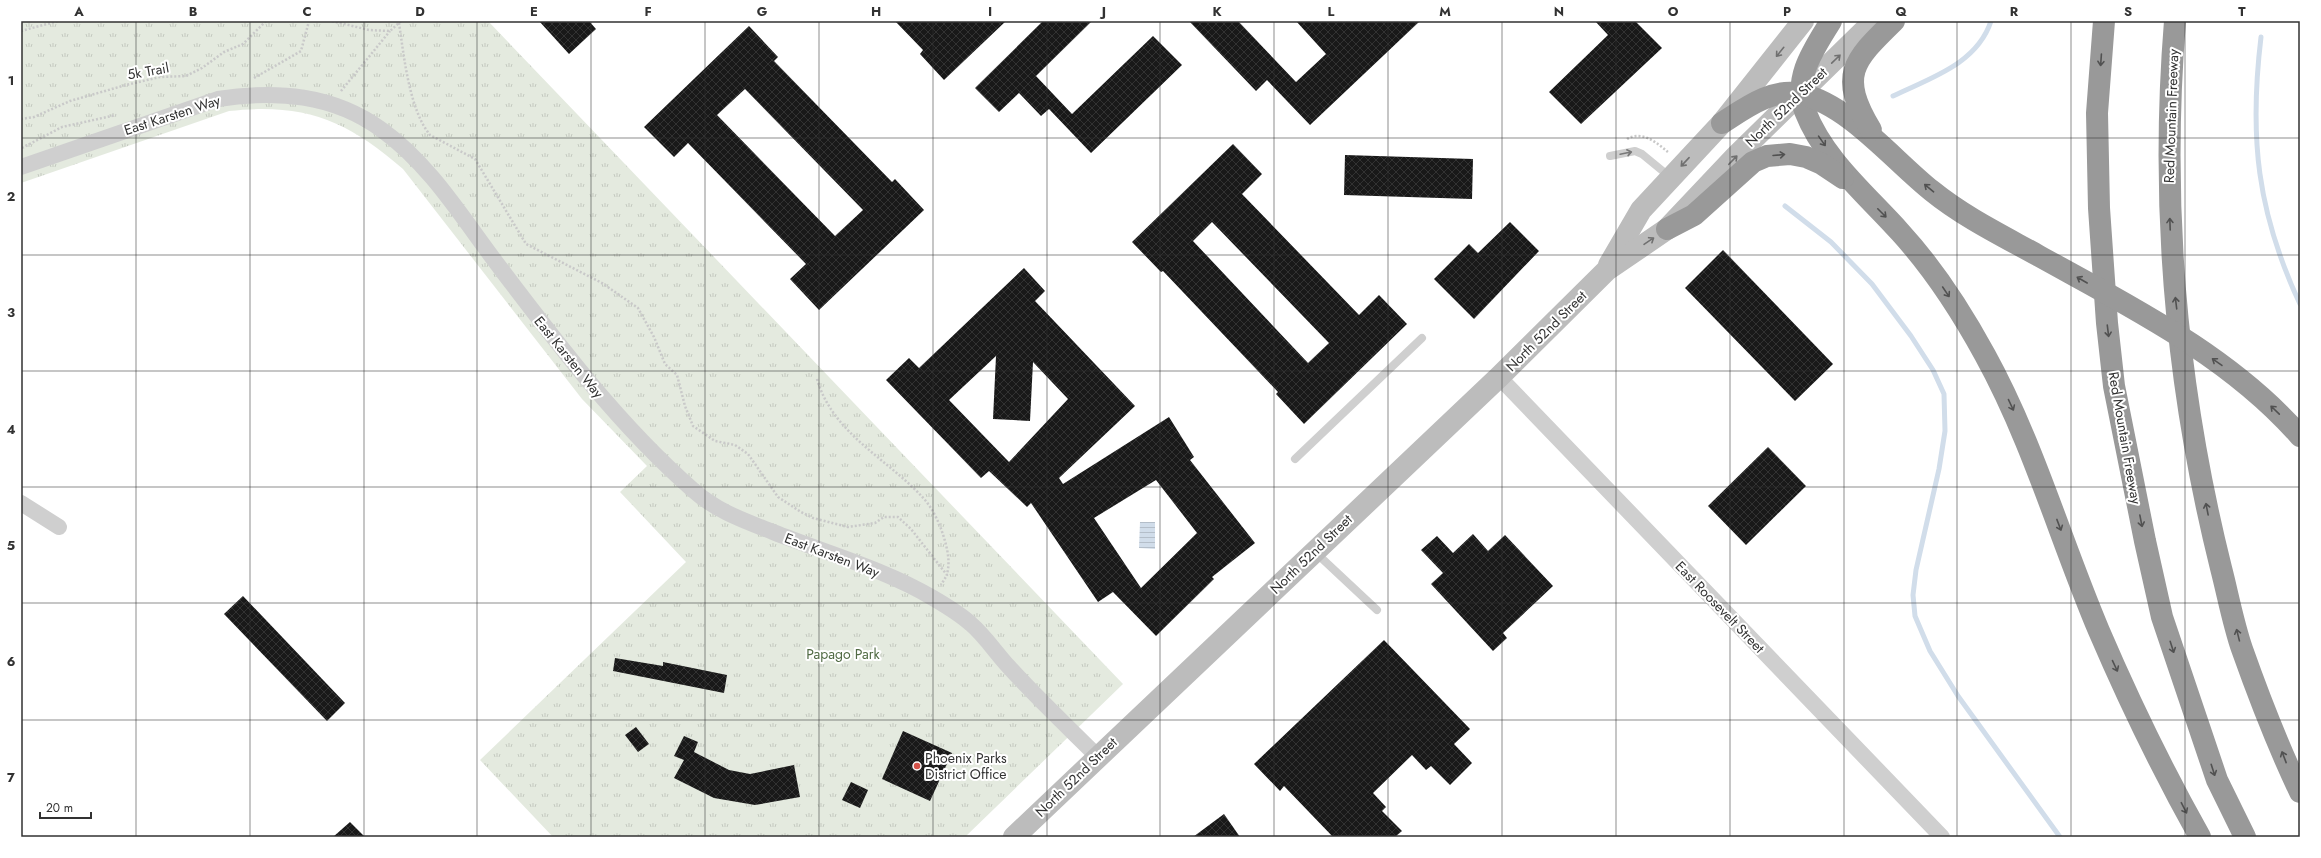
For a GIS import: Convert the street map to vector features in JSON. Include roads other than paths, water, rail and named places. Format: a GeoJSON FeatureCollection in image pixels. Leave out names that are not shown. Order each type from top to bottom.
{"type":"FeatureCollection","features":[{"type":"Feature","properties":{"kind":"highway"},"geometry":{"type":"LineString","coordinates":[[1831,21],[1809,59],[1802,77],[1800,94],[1806,112],[1820,138],[1854,186]]}},
{"type":"Feature","properties":{"kind":"highway"},"geometry":{"type":"LineString","coordinates":[[1880,146],[1857,105],[1853,92],[1852,76],[1854,68],[1866,48],[1894,21]]}},
{"type":"Feature","properties":{"kind":"highway","name":"Red Mountain Freeway"},"geometry":{"type":"LineString","coordinates":[[2104,21],[2098,113],[2099,208],[2107,323],[2114,386],[2144,541],[2162,617],[2217,780],[2245,837]]}},
{"type":"Feature","properties":{"kind":"highway","name":"Red Mountain Freeway"},"geometry":{"type":"LineString","coordinates":[[2175,21],[2169,110],[2171,263],[2188,412],[2210,522],[2242,647],[2289,769],[2300,792]]}},
{"type":"Feature","properties":{"kind":"highway"},"geometry":{"type":"LineString","coordinates":[[1722,123],[1756,101],[1788,93],[1800,94],[1819,100],[1850,117],[1880,146],[1933,192],[1986,226],[2196,348],[2248,386],[2300,436]]}},
{"type":"Feature","properties":{"kind":"highway"},"geometry":{"type":"LineString","coordinates":[[1667,229],[1694,216],[1753,162],[1767,156],[1790,154],[1806,157],[1822,164],[1854,186],[1900,231],[1924,260],[1984,353],[2012,406],[2099,630],[2141,721],[2200,837]]}},
{"type":"Feature","properties":{"kind":"main road","name":"North 52nd Street"},"geometry":{"type":"LineString","coordinates":[[1607,270],[1641,210],[1672,167],[1722,123],[1804,21]]}},
{"type":"Feature","properties":{"kind":"main road","name":"North 52nd Street"},"geometry":{"type":"LineString","coordinates":[[1014,837],[1499,377],[1607,270],[1667,229],[1736,156],[1874,21]]}},
{"type":"Feature","properties":{"kind":"street","name":"East Karsten Way"},"geometry":{"type":"LineString","coordinates":[[21,167],[218,99],[265,93],[315,99],[358,114],[382,129],[424,167],[538,318],[596,391],[693,490],[713,507],[746,522],[887,576],[933,598],[970,623],[1008,666],[1098,757]]}},
{"type":"Feature","properties":{"kind":"street","name":"East Roosevelt Street"},"geometry":{"type":"LineString","coordinates":[[1499,377],[1942,837]]}},
{"type":"Feature","properties":{"kind":"street"},"geometry":{"type":"LineString","coordinates":[[21,503],[60,527]]}},
{"type":"Feature","properties":{"kind":"lane"},"geometry":{"type":"LineString","coordinates":[[1610,156],[1635,151],[1672,167]]}},
{"type":"Feature","properties":{"kind":"lane"},"geometry":{"type":"LineString","coordinates":[[1295,459],[1422,338]]}},
{"type":"Feature","properties":{"kind":"lane"},"geometry":{"type":"LineString","coordinates":[[1314,552],[1377,610]]}},
{"type":"Feature","properties":{"kind":"waterway"},"geometry":{"type":"LineString","coordinates":[[1893,96],[1937,76],[1964,59],[1984,36],[1991,21]]}},
{"type":"Feature","properties":{"kind":"waterway"},"geometry":{"type":"LineString","coordinates":[[2261,37],[2257,73],[2256,108],[2260,174],[2274,238],[2285,270],[2300,304]]}},
{"type":"Feature","properties":{"kind":"waterway"},"geometry":{"type":"LineString","coordinates":[[1785,206],[1831,242],[1872,284],[1911,336],[1933,370],[1944,394],[1945,431],[1939,469],[1916,570],[1913,595],[1915,616],[1930,651],[1958,696],[2060,837]]}},
{"type":"Feature","properties":{"kind":"place","name":"Phoenix Parks District Office"},"geometry":{"type":"Point","coordinates":[917,766]}},
{"type":"Feature","properties":{"kind":"park label","name":"Papago Park"},"geometry":{"type":"Point","coordinates":[843,654]}}]}
